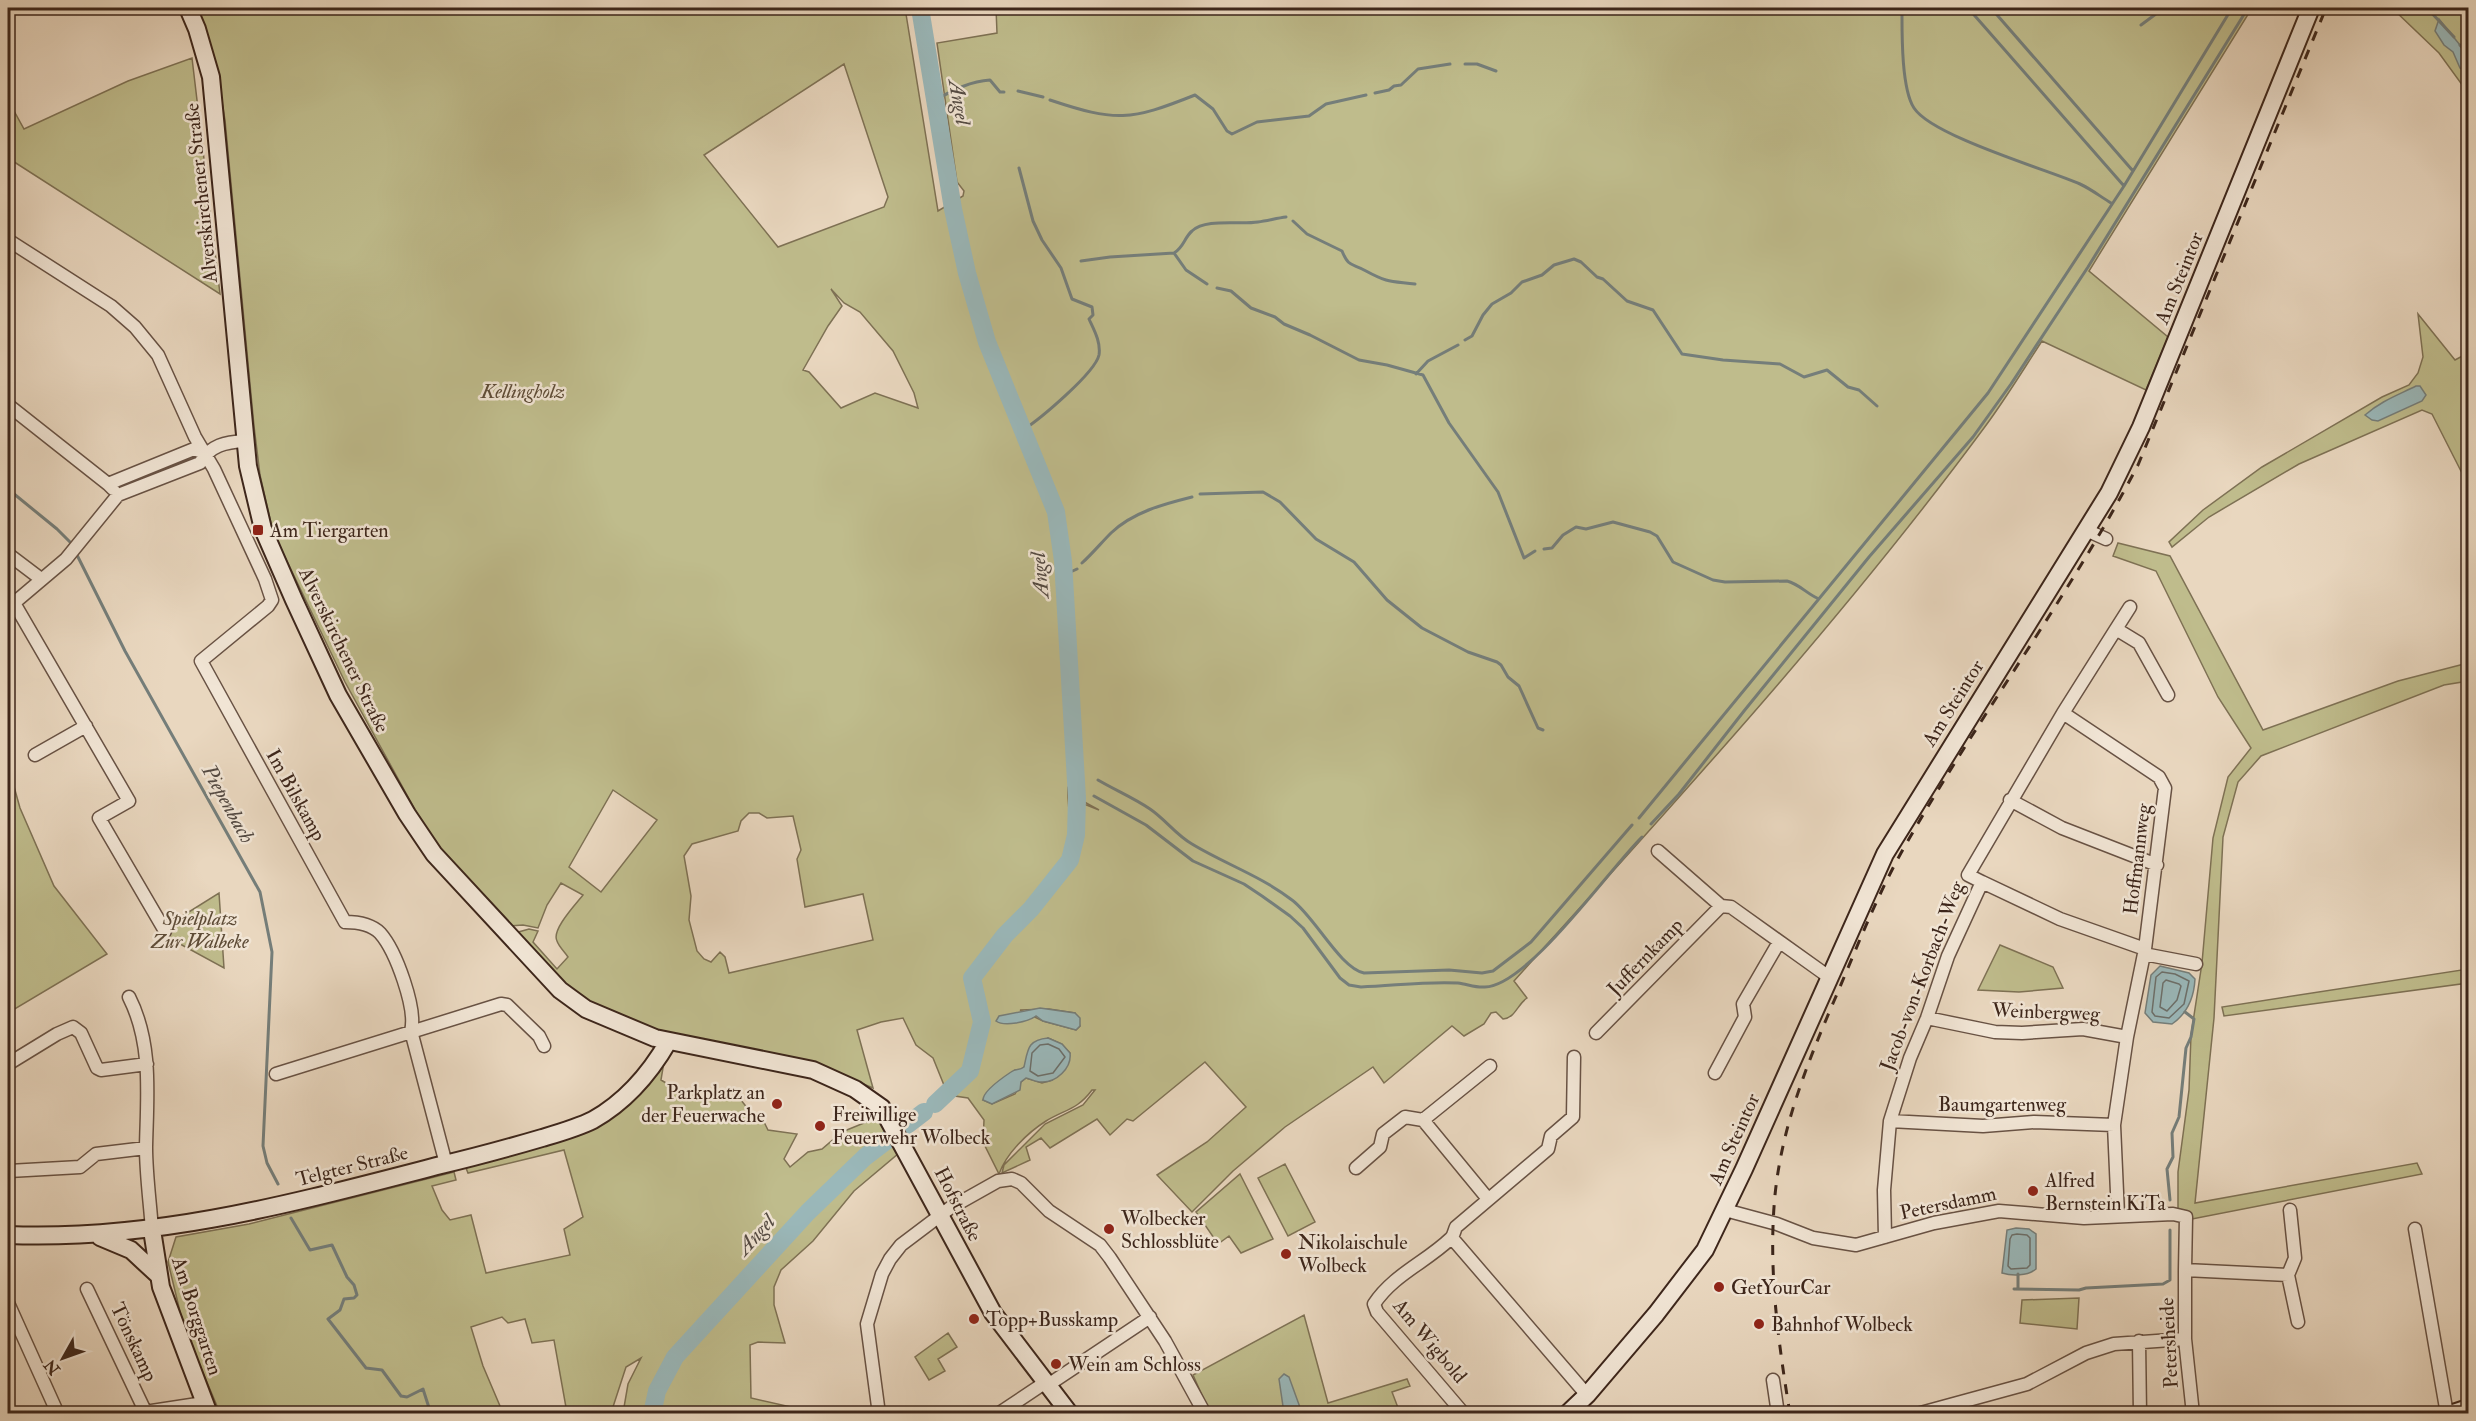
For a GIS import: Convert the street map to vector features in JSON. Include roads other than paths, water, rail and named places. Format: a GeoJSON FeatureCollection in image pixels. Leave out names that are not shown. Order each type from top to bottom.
{"type":"FeatureCollection","features":[{"type":"Feature","properties":{"kind":"street","name":"Alverskirchener Straße"},"geometry":{"type":"LineString","coordinates":[[188,8],[197,29],[211,77],[245,441],[254,499],[263,529],[338,695],[417,830],[434,854],[515,943],[571,999],[586,1009],[668,1042]]}},
{"type":"Feature","properties":{"kind":"street","name":"Am Steintor"},"geometry":{"type":"LineString","coordinates":[[1567,1413],[1587,1395],[1666,1302],[1705,1250],[1885,854],[2109,493],[2141,427],[2311,8]]}},
{"type":"Feature","properties":{"kind":"street"},"geometry":{"type":"LineString","coordinates":[[8,240],[111,306],[135,327],[158,355],[195,437],[206,453],[265,579],[288,587]]}},
{"type":"Feature","properties":{"kind":"street"},"geometry":{"type":"LineString","coordinates":[[8,405],[108,484],[118,495]]}},
{"type":"Feature","properties":{"kind":"street"},"geometry":{"type":"LineString","coordinates":[[165,931],[99,819],[129,801],[14,603],[66,559],[118,495],[200,463],[206,453],[224,443],[245,441]]}},
{"type":"Feature","properties":{"kind":"street"},"geometry":{"type":"LineString","coordinates":[[108,484],[194,449],[206,453]]}},
{"type":"Feature","properties":{"kind":"street"},"geometry":{"type":"LineString","coordinates":[[2086,530],[2106,539]]}},
{"type":"Feature","properties":{"kind":"street"},"geometry":{"type":"LineString","coordinates":[[8,554],[41,579]]}},
{"type":"Feature","properties":{"kind":"street","name":"Im Bilskamp"},"geometry":{"type":"LineString","coordinates":[[265,579],[272,594],[271,603],[201,661],[345,922],[370,926],[379,932],[386,943],[401,976],[414,1020],[411,1031],[446,1164]]}},
{"type":"Feature","properties":{"kind":"street","name":"Jacob-von-Korbach-Weg"},"geometry":{"type":"LineString","coordinates":[[1885,1237],[1885,1180],[1890,1121],[1910,1058],[1927,1018],[1948,956],[1982,882],[1968,875],[2010,800],[2130,606]]}},
{"type":"Feature","properties":{"kind":"street"},"geometry":{"type":"LineString","coordinates":[[2116,629],[2139,643],[2168,695]]}},
{"type":"Feature","properties":{"kind":"street","name":"Hoffmannweg"},"geometry":{"type":"LineString","coordinates":[[2063,713],[2159,777],[2165,788],[2157,865],[2144,951],[2127,1037],[2114,1125],[2118,1215]]}},
{"type":"Feature","properties":{"kind":"street"},"geometry":{"type":"LineString","coordinates":[[34,755],[86,726]]}},
{"type":"Feature","properties":{"kind":"street"},"geometry":{"type":"LineString","coordinates":[[2010,800],[2062,828],[2157,865]]}},
{"type":"Feature","properties":{"kind":"street"},"geometry":{"type":"LineString","coordinates":[[1658,851],[1721,906],[1731,907],[1828,977]]}},
{"type":"Feature","properties":{"kind":"street"},"geometry":{"type":"LineString","coordinates":[[1982,882],[2060,919],[2144,951],[2196,964]]}},
{"type":"Feature","properties":{"kind":"street","name":"Juffernkamp"},"geometry":{"type":"LineString","coordinates":[[1596,1033],[1721,906]]}},
{"type":"Feature","properties":{"kind":"street"},"geometry":{"type":"LineString","coordinates":[[1715,1073],[1745,1017],[1743,1004],[1779,942]]}},
{"type":"Feature","properties":{"kind":"street"},"geometry":{"type":"LineString","coordinates":[[129,997],[142,1037],[147,1064],[149,1112],[146,1148],[152,1230]]}},
{"type":"Feature","properties":{"kind":"street"},"geometry":{"type":"LineString","coordinates":[[276,1074],[501,1004],[507,1005],[539,1036],[544,1046]]}},
{"type":"Feature","properties":{"kind":"street","name":"Weinbergweg"},"geometry":{"type":"LineString","coordinates":[[1927,1018],[1995,1032],[2022,1033],[2083,1029],[2127,1037]]}},
{"type":"Feature","properties":{"kind":"street"},"geometry":{"type":"LineString","coordinates":[[8,1064],[57,1034],[73,1028],[81,1033],[97,1068],[101,1070],[147,1064]]}},
{"type":"Feature","properties":{"kind":"street","name":"Hofstraße"},"geometry":{"type":"LineString","coordinates":[[668,1042],[813,1070],[865,1094],[882,1108],[993,1313],[1071,1413]]}},
{"type":"Feature","properties":{"kind":"street","name":"Telgter Straße"},"geometry":{"type":"LineString","coordinates":[[8,1235],[94,1235],[152,1230],[221,1219],[504,1149],[590,1122],[608,1110],[639,1082],[655,1063],[668,1042]]}},
{"type":"Feature","properties":{"kind":"street","name":"Am Wigbold"},"geometry":{"type":"LineString","coordinates":[[1464,1413],[1377,1312],[1374,1304],[1381,1293],[1415,1264],[1452,1238],[1456,1227],[1548,1149],[1551,1136],[1573,1117],[1574,1057]]}},
{"type":"Feature","properties":{"kind":"street"},"geometry":{"type":"LineString","coordinates":[[1423,1120],[1490,1066]]}},
{"type":"Feature","properties":{"kind":"street"},"geometry":{"type":"LineString","coordinates":[[1356,1168],[1380,1148],[1383,1134],[1405,1117],[1423,1120],[1488,1198]]}},
{"type":"Feature","properties":{"kind":"street","name":"Baumgartenweg"},"geometry":{"type":"LineString","coordinates":[[1890,1121],[1983,1126],[2034,1122],[2114,1125]]}},
{"type":"Feature","properties":{"kind":"street"},"geometry":{"type":"LineString","coordinates":[[9,1171],[80,1167],[96,1154],[146,1148]]}},
{"type":"Feature","properties":{"kind":"street"},"geometry":{"type":"LineString","coordinates":[[879,1413],[867,1324],[882,1274],[890,1259],[901,1245],[940,1216],[998,1181],[1012,1179],[1021,1184],[1049,1211],[1100,1245],[1150,1317],[1194,1390],[1205,1413]]}},
{"type":"Feature","properties":{"kind":"street","name":"Petersdamm"},"geometry":{"type":"LineString","coordinates":[[1725,1209],[1836,1244],[1856,1245],[1934,1223],[1999,1210],[2084,1218],[2173,1214],[2186,1217]]}},
{"type":"Feature","properties":{"kind":"street"},"geometry":{"type":"LineString","coordinates":[[2290,1210],[2295,1258],[2288,1275],[2298,1322]]}},
{"type":"Feature","properties":{"kind":"street","name":"Petersheide"},"geometry":{"type":"LineString","coordinates":[[2186,1217],[2185,1339],[2193,1413]]}},
{"type":"Feature","properties":{"kind":"street"},"geometry":{"type":"LineString","coordinates":[[2415,1229],[2458,1412]]}},
{"type":"Feature","properties":{"kind":"street","name":"Am Borggarten"},"geometry":{"type":"LineString","coordinates":[[152,1230],[158,1275],[206,1408]]}},
{"type":"Feature","properties":{"kind":"street"},"geometry":{"type":"LineString","coordinates":[[94,1235],[132,1250],[158,1275]]}},
{"type":"Feature","properties":{"kind":"street"},"geometry":{"type":"LineString","coordinates":[[1452,1238],[1587,1395]]}},
{"type":"Feature","properties":{"kind":"street","name":"Petersheide"},"geometry":{"type":"LineString","coordinates":[[2186,1270],[2288,1275]]}},
{"type":"Feature","properties":{"kind":"street","name":"Tönskamp"},"geometry":{"type":"LineString","coordinates":[[87,1289],[145,1411]]}},
{"type":"Feature","properties":{"kind":"street"},"geometry":{"type":"LineString","coordinates":[[8,1303],[58,1413]]}},
{"type":"Feature","properties":{"kind":"street"},"geometry":{"type":"LineString","coordinates":[[998,1413],[1150,1317]]}},
{"type":"Feature","properties":{"kind":"street"},"geometry":{"type":"LineString","coordinates":[[1917,1413],[2026,1384],[2086,1353],[2114,1344],[2185,1339]]}},
{"type":"Feature","properties":{"kind":"street"},"geometry":{"type":"LineString","coordinates":[[2139,1341],[2140,1413]]}},
{"type":"Feature","properties":{"kind":"street"},"geometry":{"type":"LineString","coordinates":[[1773,1380],[1778,1413]]}},
{"type":"Feature","properties":{"kind":"street"},"geometry":{"type":"LineString","coordinates":[[132,1413],[206,1408]]}},
{"type":"Feature","properties":{"kind":"water"},"geometry":{"type":"Polygon","coordinates":[[[2439,19],[2468,55],[2468,73],[2460,68],[2453,52],[2444,45],[2435,31],[2439,19]]]}},
{"type":"Feature","properties":{"kind":"water"},"geometry":{"type":"Polygon","coordinates":[[[2420,386],[2426,395],[2422,401],[2378,421],[2365,415],[2383,402],[2420,386]]]}},
{"type":"Feature","properties":{"kind":"water"},"geometry":{"type":"Polygon","coordinates":[[[2160,966],[2189,973],[2195,979],[2189,1004],[2172,1024],[2153,1022],[2145,1013],[2151,975],[2160,966]]]}},
{"type":"Feature","properties":{"kind":"water"},"geometry":{"type":"Polygon","coordinates":[[[1040,1008],[1075,1013],[1080,1018],[1080,1026],[1076,1030],[1043,1021],[1036,1016],[1016,1023],[1005,1024],[996,1021],[999,1016],[1040,1008]]]}},
{"type":"Feature","properties":{"kind":"water"},"geometry":{"type":"Polygon","coordinates":[[[1048,1038],[1062,1044],[1070,1053],[1070,1059],[1062,1074],[1047,1082],[1026,1078],[1021,1082],[1020,1090],[992,1104],[983,1100],[989,1089],[998,1081],[1024,1067],[1032,1044],[1048,1038]]]}},
{"type":"Feature","properties":{"kind":"water"},"geometry":{"type":"Polygon","coordinates":[[[2029,1229],[2036,1234],[2036,1269],[2029,1273],[2010,1275],[2002,1273],[2007,1230],[2029,1229]]]}},
{"type":"Feature","properties":{"kind":"water"},"geometry":{"type":"Polygon","coordinates":[[[1284,1374],[1289,1377],[1302,1413],[1284,1413],[1279,1379],[1284,1374]]]}},
{"type":"Feature","properties":{"kind":"waterway","name":"Angel"},"geometry":{"type":"LineString","coordinates":[[920,8],[953,209],[967,273],[987,342],[1056,512],[1063,561],[1077,798],[1076,835],[1070,860],[1031,909],[1005,935],[972,978],[982,1022],[970,1071],[935,1104]]}},
{"type":"Feature","properties":{"kind":"waterway"},"geometry":{"type":"LineString","coordinates":[[1902,8],[1904,74],[1914,108],[1925,119],[1943,130],[1991,151],[2080,184],[2111,203]]}},
{"type":"Feature","properties":{"kind":"waterway"},"geometry":{"type":"LineString","coordinates":[[1968,8],[2124,186]]}},
{"type":"Feature","properties":{"kind":"waterway"},"geometry":{"type":"LineString","coordinates":[[1991,8],[2133,171]]}},
{"type":"Feature","properties":{"kind":"waterway"},"geometry":{"type":"LineString","coordinates":[[2141,25],[2164,8]]}},
{"type":"Feature","properties":{"kind":"waterway"},"geometry":{"type":"LineString","coordinates":[[1639,818],[1988,393],[2124,186],[2232,8]]}},
{"type":"Feature","properties":{"kind":"waterway"},"geometry":{"type":"LineString","coordinates":[[1651,824],[1679,794],[1869,557],[1973,437],[2088,267],[2248,8]]}},
{"type":"Feature","properties":{"kind":"waterway"},"geometry":{"type":"LineString","coordinates":[[2427,8],[2454,37]]}},
{"type":"Feature","properties":{"kind":"waterway"},"geometry":{"type":"LineString","coordinates":[[2460,45],[2468,55]]}},
{"type":"Feature","properties":{"kind":"waterway"},"geometry":{"type":"LineString","coordinates":[[1375,93],[1401,85],[1418,69],[1450,64]]}},
{"type":"Feature","properties":{"kind":"waterway"},"geometry":{"type":"LineString","coordinates":[[1465,64],[1477,64],[1496,71]]}},
{"type":"Feature","properties":{"kind":"waterway"},"geometry":{"type":"LineString","coordinates":[[935,100],[961,87],[990,80],[1000,92],[1004,92]]}},
{"type":"Feature","properties":{"kind":"waterway"},"geometry":{"type":"LineString","coordinates":[[1018,91],[1043,97]]}},
{"type":"Feature","properties":{"kind":"waterway"},"geometry":{"type":"LineString","coordinates":[[1050,100],[1091,112],[1123,116],[1154,110],[1195,95],[1213,109],[1227,131],[1232,134],[1257,122],[1309,116],[1326,104],[1366,95]]}},
{"type":"Feature","properties":{"kind":"waterway"},"geometry":{"type":"LineString","coordinates":[[1019,168],[1033,221],[1042,240],[1061,268],[1072,299],[1092,307],[1093,315],[1089,319],[1099,345],[1099,355],[1088,373],[1023,430]]}},
{"type":"Feature","properties":{"kind":"waterway"},"geometry":{"type":"LineString","coordinates":[[1174,253],[1198,227],[1223,223],[1250,223],[1286,217]]}},
{"type":"Feature","properties":{"kind":"waterway"},"geometry":{"type":"LineString","coordinates":[[1293,221],[1307,234],[1342,251],[1351,264],[1385,280],[1415,284]]}},
{"type":"Feature","properties":{"kind":"waterway"},"geometry":{"type":"LineString","coordinates":[[1081,261],[1174,253],[1186,270],[1207,284]]}},
{"type":"Feature","properties":{"kind":"waterway"},"geometry":{"type":"LineString","coordinates":[[1465,340],[1472,336],[1483,315],[1492,304],[1511,293],[1522,282],[1542,275],[1554,265],[1574,259],[1603,279],[1627,301],[1653,310],[1682,354],[1723,360],[1780,364],[1804,377],[1827,370],[1848,387],[1859,390],[1877,406]]}},
{"type":"Feature","properties":{"kind":"waterway"},"geometry":{"type":"LineString","coordinates":[[1217,288],[1231,291],[1251,308],[1275,317],[1284,324],[1359,360],[1423,375],[1449,423],[1498,492],[1524,558],[1535,551]]}},
{"type":"Feature","properties":{"kind":"waterway"},"geometry":{"type":"LineString","coordinates":[[1416,374],[1428,361],[1458,345]]}},
{"type":"Feature","properties":{"kind":"waterway","name":"Piepenbach"},"geometry":{"type":"LineString","coordinates":[[8,489],[72,544]]}},
{"type":"Feature","properties":{"kind":"waterway"},"geometry":{"type":"LineString","coordinates":[[1200,494],[1263,492],[1280,502],[1316,539],[1354,562],[1387,600],[1422,628],[1468,652],[1501,665],[1508,677],[1519,686],[1538,728],[1543,730]]}},
{"type":"Feature","properties":{"kind":"waterway"},"geometry":{"type":"LineString","coordinates":[[1082,563],[1111,533],[1129,520],[1160,506],[1192,497]]}},
{"type":"Feature","properties":{"kind":"waterway"},"geometry":{"type":"LineString","coordinates":[[1544,549],[1552,548],[1563,535],[1576,527],[1586,529],[1613,522],[1657,536],[1673,562],[1713,580],[1725,582],[1787,581],[1817,598]]}},
{"type":"Feature","properties":{"kind":"waterway","name":"Piepenbach"},"geometry":{"type":"LineString","coordinates":[[76,553],[125,651],[260,892],[272,952],[263,1146],[267,1163],[278,1184]]}},
{"type":"Feature","properties":{"kind":"waterway"},"geometry":{"type":"LineString","coordinates":[[1064,575],[1077,569]]}},
{"type":"Feature","properties":{"kind":"waterway","name":"Angel"},"geometry":{"type":"LineString","coordinates":[[1075,769],[1082,771]]}},
{"type":"Feature","properties":{"kind":"waterway"},"geometry":{"type":"LineString","coordinates":[[1098,780],[1150,809],[1192,844],[1268,884],[1292,900],[1346,962],[1364,973],[1449,970],[1482,973],[1493,971],[1531,942],[1632,825]]}},
{"type":"Feature","properties":{"kind":"waterway","name":"Angel"},"geometry":{"type":"LineString","coordinates":[[1076,789],[1083,790]]}},
{"type":"Feature","properties":{"kind":"waterway"},"geometry":{"type":"LineString","coordinates":[[1094,796],[1146,825],[1193,861],[1244,884],[1290,916],[1303,928],[1340,978],[1349,985],[1361,987],[1422,983],[1458,983],[1485,987],[1503,982],[1523,968],[1545,947],[1642,837]]}},
{"type":"Feature","properties":{"kind":"waterway"},"geometry":{"type":"LineString","coordinates":[[2170,1200],[2167,1169],[2173,1157],[2172,1133],[2179,1117],[2186,1048],[2191,1037],[2194,1019],[2185,1012]]}},
{"type":"Feature","properties":{"kind":"waterway","name":"Angel"},"geometry":{"type":"LineString","coordinates":[[652,1414],[657,1391],[675,1357],[808,1212],[865,1157],[924,1112]]}},
{"type":"Feature","properties":{"kind":"waterway","name":"Piepenbach"},"geometry":{"type":"LineString","coordinates":[[291,1218],[310,1250],[332,1245],[347,1277],[354,1285],[357,1295],[354,1298],[344,1299],[340,1310],[328,1319],[366,1368],[382,1370],[401,1396],[407,1397],[423,1389],[431,1414]]}},
{"type":"Feature","properties":{"kind":"waterway"},"geometry":{"type":"LineString","coordinates":[[2014,1289],[2079,1290],[2163,1284],[2170,1280],[2170,1230]]}},
{"type":"Feature","properties":{"kind":"waterway"},"geometry":{"type":"LineString","coordinates":[[2018,1274],[2018,1287]]}},
{"type":"Feature","properties":{"kind":"railway"},"geometry":{"type":"LineString","coordinates":[[1790,1414],[1775,1304],[1773,1223],[1778,1169],[1783,1144],[1805,1072],[1866,926],[1901,853],[1959,756],[2082,564],[2138,465],[2326,8]]}},
{"type":"Feature","properties":{"kind":"place","name":"Am Tiergarten"},"geometry":{"type":"Point","coordinates":[258,530]}},
{"type":"Feature","properties":{"kind":"place","name":"Parkplatz an der Feuerwache"},"geometry":{"type":"Point","coordinates":[777,1104]}},
{"type":"Feature","properties":{"kind":"place","name":"Freiwillige Feuerwehr Wolbeck"},"geometry":{"type":"Point","coordinates":[820,1126]}},
{"type":"Feature","properties":{"kind":"place","name":"Alfred Bernstein KiTa"},"geometry":{"type":"Point","coordinates":[2033,1191]}},
{"type":"Feature","properties":{"kind":"place","name":"Wolbecker Schlossblüte"},"geometry":{"type":"Point","coordinates":[1109,1229]}},
{"type":"Feature","properties":{"kind":"place","name":"Nikolaischule Wolbeck"},"geometry":{"type":"Point","coordinates":[1286,1254]}},
{"type":"Feature","properties":{"kind":"place","name":"GetYourCar"},"geometry":{"type":"Point","coordinates":[1719,1287]}},
{"type":"Feature","properties":{"kind":"place","name":"Topp+Busskamp"},"geometry":{"type":"Point","coordinates":[974,1319]}},
{"type":"Feature","properties":{"kind":"place","name":"Bahnhof Wolbeck"},"geometry":{"type":"Point","coordinates":[1759,1324]}},
{"type":"Feature","properties":{"kind":"place","name":"Wein am Schloss"},"geometry":{"type":"Point","coordinates":[1056,1364]}},
{"type":"Feature","properties":{"kind":"park label","name":"Kellingholz"},"geometry":{"type":"Point","coordinates":[523,391]}},
{"type":"Feature","properties":{"kind":"park label","name":"Spielplatz Zur Walbeke"},"geometry":{"type":"Point","coordinates":[200,930]}}]}
